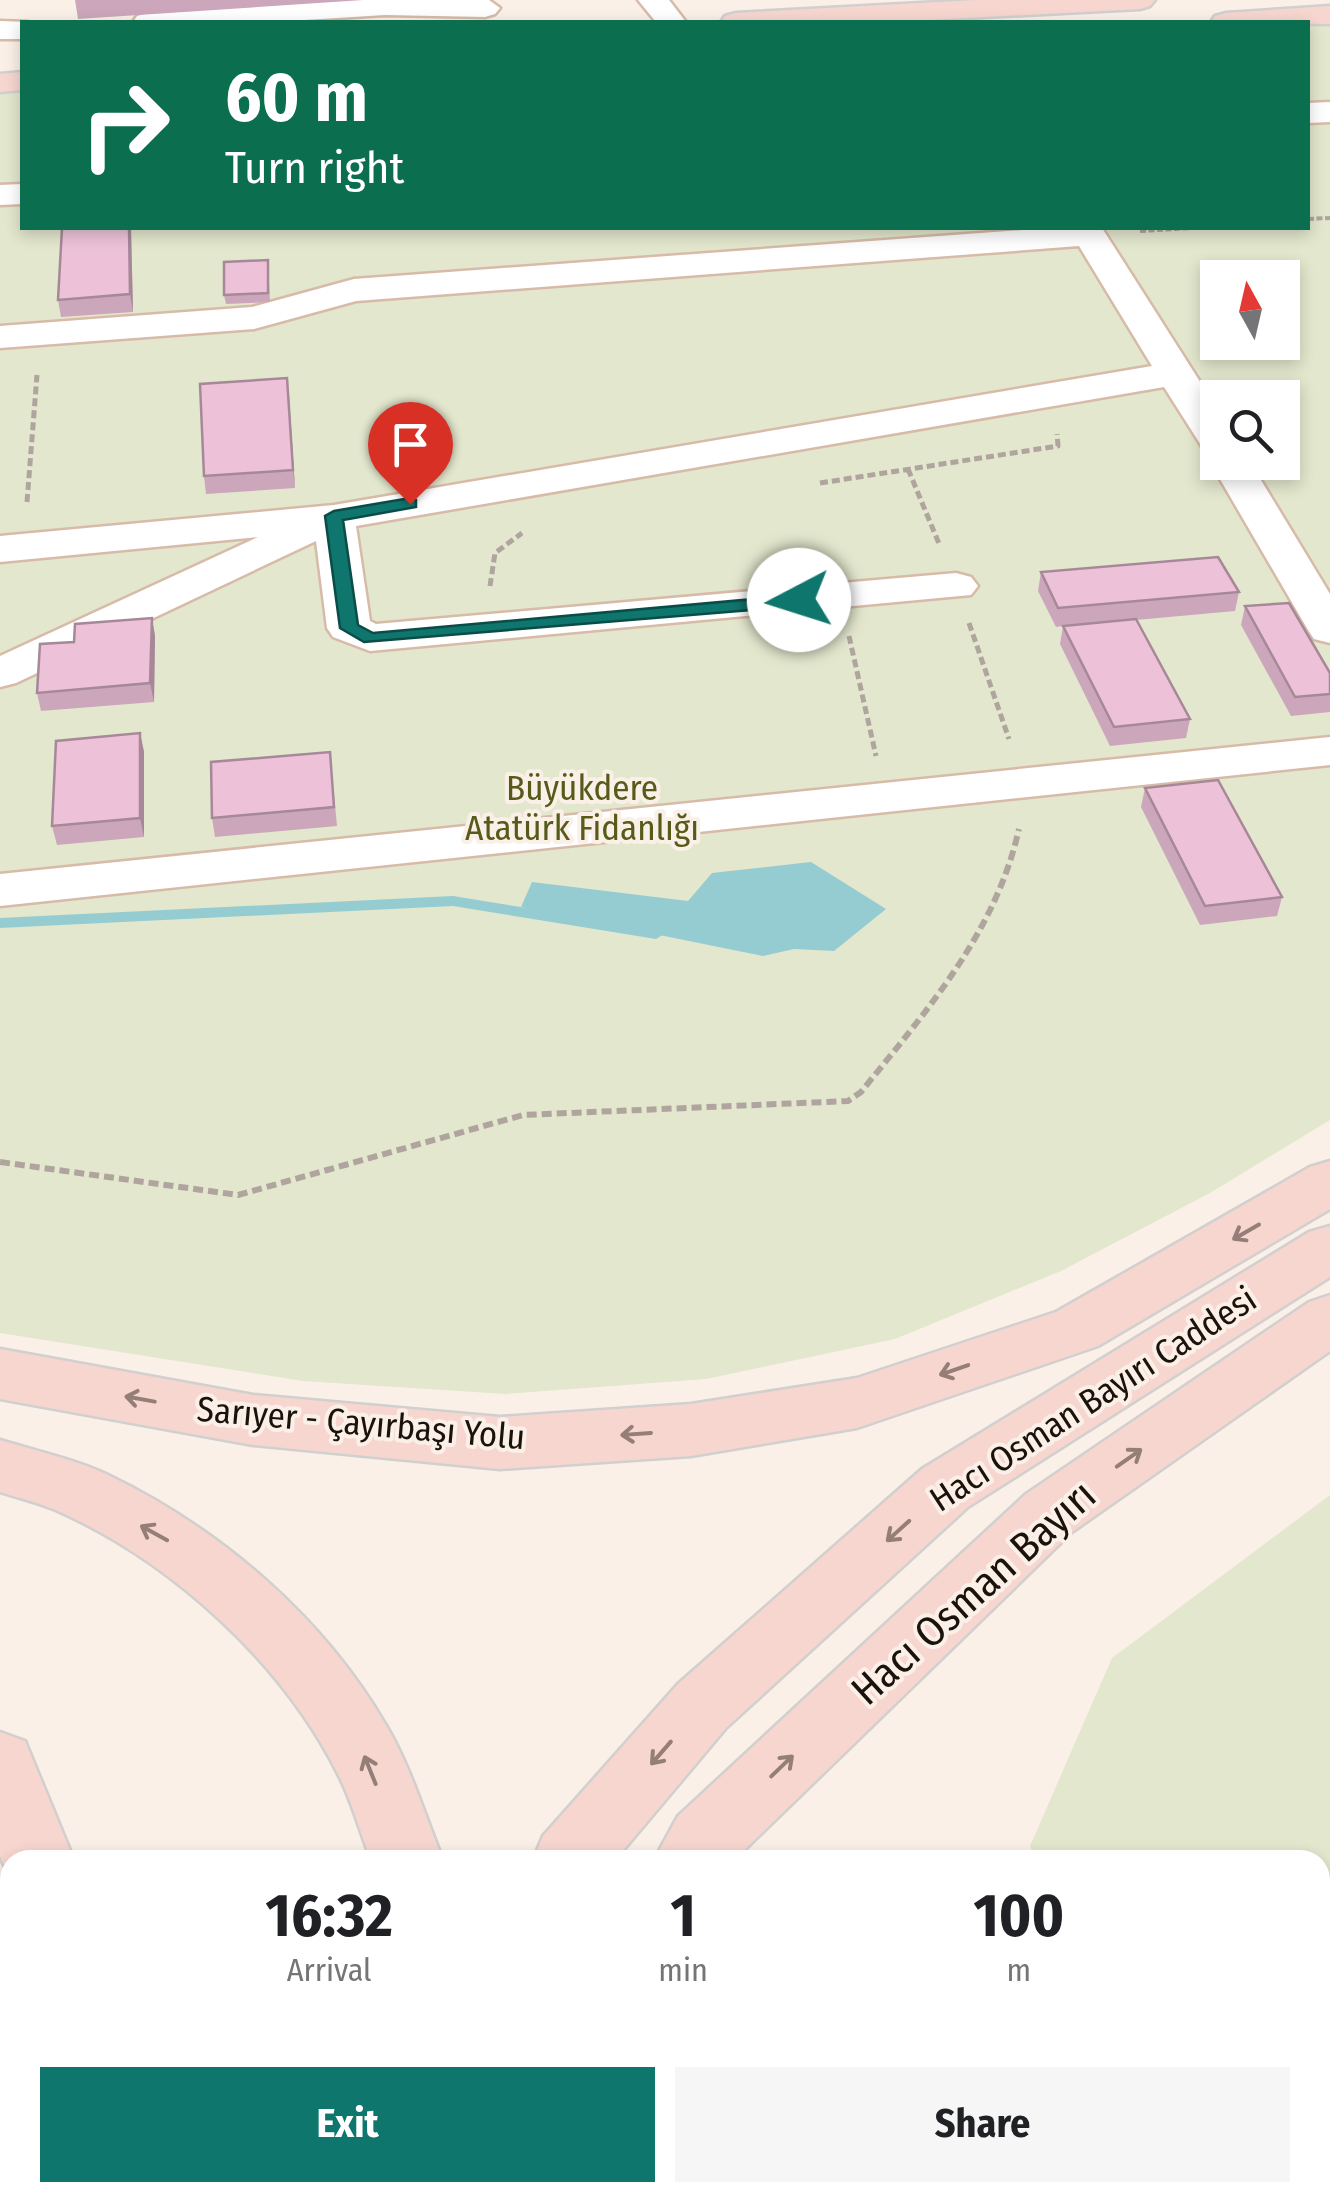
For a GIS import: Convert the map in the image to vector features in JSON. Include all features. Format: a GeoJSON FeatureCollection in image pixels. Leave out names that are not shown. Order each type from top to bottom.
{"type":"FeatureCollection","features":[{"type":"Feature","properties":{"kind":"main road"},"geometry":{"type":"LineString","coordinates":[[768,20],[1140,0]]}},
{"type":"Feature","properties":{"kind":"main road"},"geometry":{"type":"LineString","coordinates":[[1261,20],[1330,16]]}},
{"type":"Feature","properties":{"kind":"main road","name":"Sarıyer - Çayırbaşı Yolu"},"geometry":{"type":"LineString","coordinates":[[0,1374],[253,1420],[500,1443],[691,1430],[857,1403],[1077,1329],[1330,1182]]}},
{"type":"Feature","properties":{"kind":"main road","name":"Hacı Osman Bayırı Caddesi"},"geometry":{"type":"LineString","coordinates":[[578,1850],[702,1706],[946,1488],[1330,1248]]}},
{"type":"Feature","properties":{"kind":"main road","name":"Hacı Osman Bayırı"},"geometry":{"type":"LineString","coordinates":[[709,1850],[1049,1514],[1330,1320]]}},
{"type":"Feature","properties":{"kind":"main road"},"geometry":{"type":"LineString","coordinates":[[0,1466],[84,1494],[172,1543],[239,1598],[311,1674],[364,1753],[403,1850]]}},
{"type":"Feature","properties":{"kind":"main road"},"geometry":{"type":"LineString","coordinates":[[0,1764],[34,1850]]}},
{"type":"Feature","properties":{"kind":"street"},"geometry":{"type":"LineString","coordinates":[[653,0],[670,20]]}},
{"type":"Feature","properties":{"kind":"street"},"geometry":{"type":"LineString","coordinates":[[178,20],[384,6],[486,10]]}},
{"type":"Feature","properties":{"kind":"street"},"geometry":{"type":"LineString","coordinates":[[0,337],[254,318],[354,290],[1087,231],[1200,412]]}},
{"type":"Feature","properties":{"kind":"street"},"geometry":{"type":"LineString","coordinates":[[12,548],[334,516],[1177,373]]}},
{"type":"Feature","properties":{"kind":"street"},"geometry":{"type":"LineString","coordinates":[[1240,480],[1330,630]]}},
{"type":"Feature","properties":{"kind":"street"},"geometry":{"type":"LineString","coordinates":[[334,516],[349,628],[370,638],[956,586]]}},
{"type":"Feature","properties":{"kind":"street"},"geometry":{"type":"LineString","coordinates":[[0,673],[334,516]]}},
{"type":"Feature","properties":{"kind":"street"},"geometry":{"type":"LineString","coordinates":[[1287,560],[1330,558]]}},
{"type":"Feature","properties":{"kind":"street"},"geometry":{"type":"LineString","coordinates":[[0,890],[1330,752]]}},
{"type":"Feature","properties":{"kind":"path"},"geometry":{"type":"LineString","coordinates":[[12,548],[40,334]]}},
{"type":"Feature","properties":{"kind":"path"},"geometry":{"type":"LineString","coordinates":[[810,484],[908,469]]}},
{"type":"Feature","properties":{"kind":"path"},"geometry":{"type":"LineString","coordinates":[[484,630],[495,553],[508,540],[528,530]]}},
{"type":"Feature","properties":{"kind":"path"},"geometry":{"type":"LineString","coordinates":[[848,626],[886,801]]}},
{"type":"Feature","properties":{"kind":"path"},"geometry":{"type":"LineString","coordinates":[[0,1162],[238,1195],[523,1115],[848,1101],[861,1092],[968,955],[994,914],[1016,852],[1026,786]]}},
{"type":"Feature","properties":{"kind":"green space","name":"Büyükdere Atatürk Fidanlığı"},"geometry":{"type":"Polygon","coordinates":[[[1330,23],[1330,1120],[1210,1193],[1061,1271],[895,1339],[706,1379],[505,1394],[303,1381],[0,1333],[0,90],[20,89],[20,230],[1310,230],[1310,25],[1330,23]]]}},
{"type":"Feature","properties":{"kind":"green space"},"geometry":{"type":"Polygon","coordinates":[[[1330,1495],[1330,1850],[1032,1850],[1030,1846],[1112,1658],[1330,1495]]]}},
{"type":"Feature","properties":{"kind":"water"},"geometry":{"type":"Polygon","coordinates":[[[811,862],[886,909],[834,951],[794,949],[763,956],[521,907],[532,882],[688,901],[712,873],[811,862]]]}},
{"type":"Feature","properties":{"kind":"building"},"geometry":{"type":"Polygon","coordinates":[[[62,230],[129,230],[130,294],[58,300],[62,230]]]}},
{"type":"Feature","properties":{"kind":"building"},"geometry":{"type":"Polygon","coordinates":[[[268,260],[268,293],[224,295],[224,262],[268,260]]]}},
{"type":"Feature","properties":{"kind":"building"},"geometry":{"type":"Polygon","coordinates":[[[287,378],[293,470],[204,476],[200,384],[287,378]]]}},
{"type":"Feature","properties":{"kind":"building"},"geometry":{"type":"Polygon","coordinates":[[[1218,557],[1239,592],[1058,608],[1041,572],[1218,557]]]}},
{"type":"Feature","properties":{"kind":"building"},"geometry":{"type":"Polygon","coordinates":[[[1289,603],[1330,673],[1330,694],[1295,697],[1245,606],[1289,603]]]}},
{"type":"Feature","properties":{"kind":"building"},"geometry":{"type":"Polygon","coordinates":[[[152,618],[150,683],[37,693],[40,644],[74,642],[75,624],[152,618]]]}},
{"type":"Feature","properties":{"kind":"building"},"geometry":{"type":"Polygon","coordinates":[[[1136,619],[1190,719],[1114,727],[1063,626],[1136,619]]]}},
{"type":"Feature","properties":{"kind":"building"},"geometry":{"type":"Polygon","coordinates":[[[140,733],[140,818],[52,826],[56,741],[140,733]]]}},
{"type":"Feature","properties":{"kind":"building"},"geometry":{"type":"Polygon","coordinates":[[[330,752],[334,807],[212,818],[211,762],[330,752]]]}},
{"type":"Feature","properties":{"kind":"building"},"geometry":{"type":"Polygon","coordinates":[[[1218,780],[1282,897],[1205,906],[1145,788],[1218,780]]]}},
{"type":"Feature","properties":{"kind":"waterway"},"geometry":{"type":"LineString","coordinates":[[0,923],[453,901],[656,934]]}},
{"type":"Feature","properties":{"kind":"route"},"geometry":{"type":"LineString","coordinates":[[410,504],[334,516],[349,628],[370,638],[799,600]]}}]}
